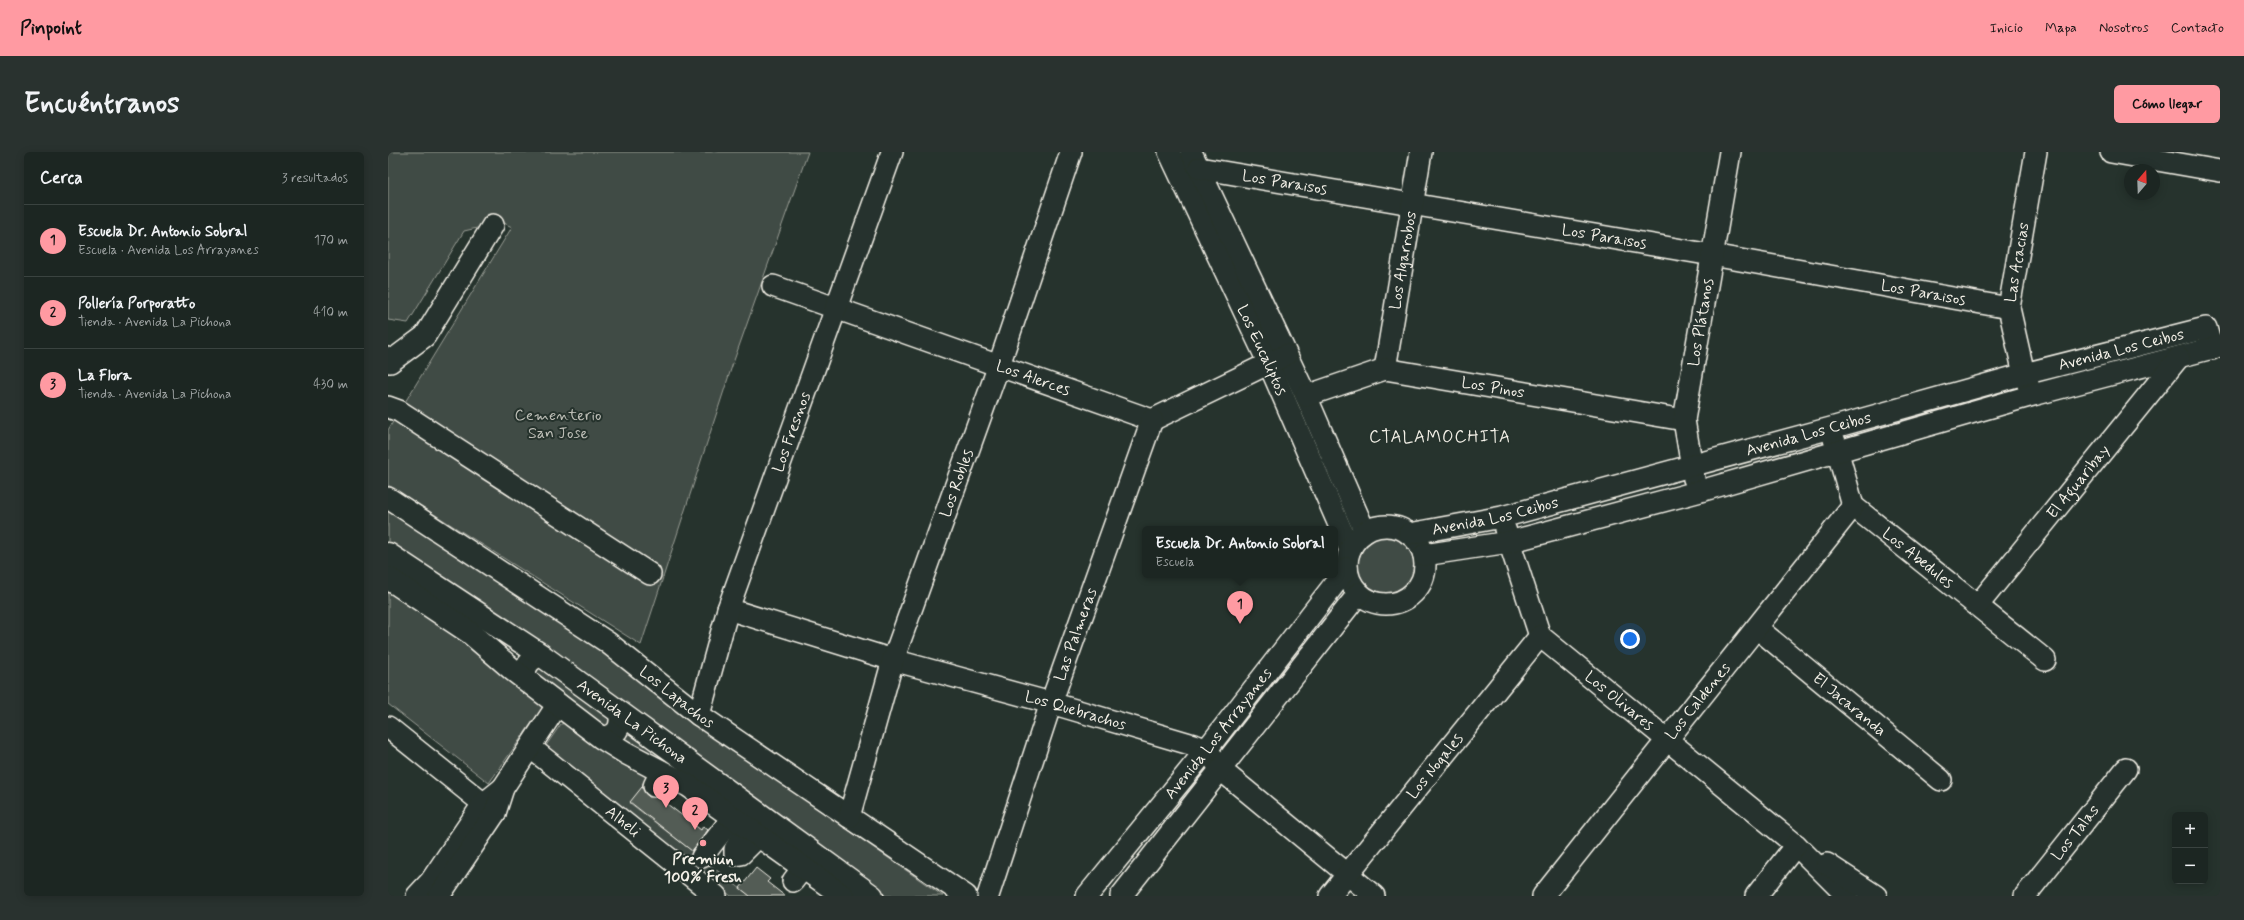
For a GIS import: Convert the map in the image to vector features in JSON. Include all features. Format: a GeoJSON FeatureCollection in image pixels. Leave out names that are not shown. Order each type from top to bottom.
{"type":"FeatureCollection","features":[{"type":"Feature","properties":{"kind":"main road","name":"Avenida La Pichona"},"geometry":{"type":"LineString","coordinates":[[388,554],[541,655],[872,896]]}},
{"type":"Feature","properties":{"kind":"main road","name":"Avenida La Pichona"},"geometry":{"type":"LineString","coordinates":[[388,578],[469,632],[525,679],[602,738],[626,753],[658,778],[746,827],[798,874],[843,896]]}},
{"type":"Feature","properties":{"kind":"street","name":"Los Fresnos"},"geometry":{"type":"LineString","coordinates":[[699,715],[728,609],[892,152]]}},
{"type":"Feature","properties":{"kind":"street","name":"Los Robles"},"geometry":{"type":"LineString","coordinates":[[849,817],[893,660],[999,365],[1071,152]]}},
{"type":"Feature","properties":{"kind":"street","name":"Los Eucaliptos"},"geometry":{"type":"LineString","coordinates":[[1170,152],[1277,360],[1306,396],[1365,532]]}},
{"type":"Feature","properties":{"kind":"street","name":"Los Algarrobos"},"geometry":{"type":"LineString","coordinates":[[1384,369],[1421,152]]}},
{"type":"Feature","properties":{"kind":"street","name":"Los Plátanos"},"geometry":{"type":"LineString","coordinates":[[1697,492],[1691,466],[1684,420],[1730,152]]}},
{"type":"Feature","properties":{"kind":"street","name":"Las Acacias"},"geometry":{"type":"LineString","coordinates":[[2033,395],[2024,374],[2010,308],[2036,152]]}},
{"type":"Feature","properties":{"kind":"street"},"geometry":{"type":"LineString","coordinates":[[2111,152],[2220,171]]}},
{"type":"Feature","properties":{"kind":"street","name":"Los Eucaliptos"},"geometry":{"type":"LineString","coordinates":[[1195,160],[1277,360],[1337,526]]}},
{"type":"Feature","properties":{"kind":"street","name":"Los Paraisos"},"geometry":{"type":"LineString","coordinates":[[1195,160],[1412,205],[1712,255],[2010,308]]}},
{"type":"Feature","properties":{"kind":"street"},"geometry":{"type":"LineString","coordinates":[[389,366],[425,336],[493,225]]}},
{"type":"Feature","properties":{"kind":"street","name":"Los Alerces"},"geometry":{"type":"LineString","coordinates":[[773,286],[1152,420]]}},
{"type":"Feature","properties":{"kind":"street","name":"Avenida Los Ceibos"},"geometry":{"type":"LineString","coordinates":[[1410,534],[1502,517],[2024,374],[2206,328],[2216,348],[2033,395],[1697,492],[1509,542],[1424,555]]}},
{"type":"Feature","properties":{"kind":"street","name":"El Aguaribay"},"geometry":{"type":"LineString","coordinates":[[1978,605],[2179,357]]}},
{"type":"Feature","properties":{"kind":"street"},"geometry":{"type":"LineString","coordinates":[[1152,420],[1277,360]]}},
{"type":"Feature","properties":{"kind":"street","name":"Los Pinos"},"geometry":{"type":"LineString","coordinates":[[1306,396],[1384,369],[1684,420]]}},
{"type":"Feature","properties":{"kind":"street"},"geometry":{"type":"LineString","coordinates":[[388,407],[406,416],[650,574]]}},
{"type":"Feature","properties":{"kind":"street","name":"Las Palmeras"},"geometry":{"type":"LineString","coordinates":[[988,896],[1051,703],[1152,420]]}},
{"type":"Feature","properties":{"kind":"street"},"geometry":{"type":"LineString","coordinates":[[1831,428],[1853,506]]}},
{"type":"Feature","properties":{"kind":"street","name":"Los Lapachos"},"geometry":{"type":"LineString","coordinates":[[388,498],[607,642],[699,715],[966,896]]}},
{"type":"Feature","properties":{"kind":"street","name":"Los Abedules"},"geometry":{"type":"LineString","coordinates":[[1853,506],[2045,660]]}},
{"type":"Feature","properties":{"kind":"street","name":"Los Caldenes"},"geometry":{"type":"LineString","coordinates":[[1543,896],[1853,506]]}},
{"type":"Feature","properties":{"kind":"street"},"geometry":{"type":"LineString","coordinates":[[1502,517],[1540,636]]}},
{"type":"Feature","properties":{"kind":"street"},"geometry":{"type":"LineString","coordinates":[[1387,526],[1399,528],[1410,534],[1418,543],[1424,555],[1425,566],[1423,577],[1418,587],[1411,595],[1390,604],[1379,603],[1359,593],[1353,586],[1349,559],[1356,540],[1365,532],[1387,526]]}},
{"type":"Feature","properties":{"kind":"street","name":"Los Eucaliptos"},"geometry":{"type":"LineString","coordinates":[[1338,529],[1349,559]]}},
{"type":"Feature","properties":{"kind":"street","name":"Avenida Los Arrayanes"},"geometry":{"type":"LineString","coordinates":[[1338,574],[1349,559]]}},
{"type":"Feature","properties":{"kind":"street","name":"Avenida Los Arrayanes"},"geometry":{"type":"LineString","coordinates":[[1087,896],[1206,749],[1335,578]]}},
{"type":"Feature","properties":{"kind":"street","name":"Avenida Los Arrayanes"},"geometry":{"type":"LineString","coordinates":[[1121,896],[1359,593]]}},
{"type":"Feature","properties":{"kind":"street","name":"Los Quebrachos"},"geometry":{"type":"LineString","coordinates":[[728,609],[893,660],[1051,703],[1206,749]]}},
{"type":"Feature","properties":{"kind":"street","name":"El Jacaranda"},"geometry":{"type":"LineString","coordinates":[[1757,628],[1941,780]]}},
{"type":"Feature","properties":{"kind":"street","name":"Los Olivares"},"geometry":{"type":"LineString","coordinates":[[1540,636],[1796,845]]}},
{"type":"Feature","properties":{"kind":"street","name":"Los Nogales"},"geometry":{"type":"LineString","coordinates":[[1330,896],[1540,636]]}},
{"type":"Feature","properties":{"kind":"street"},"geometry":{"type":"LineString","coordinates":[[525,679],[525,668],[527,664],[541,655]]}},
{"type":"Feature","properties":{"kind":"street"},"geometry":{"type":"LineString","coordinates":[[417,896],[441,891],[489,808],[558,704]]}},
{"type":"Feature","properties":{"kind":"street"},"geometry":{"type":"LineString","coordinates":[[602,738],[616,732],[620,727],[620,714]]}},
{"type":"Feature","properties":{"kind":"street"},"geometry":{"type":"LineString","coordinates":[[388,726],[489,808]]}},
{"type":"Feature","properties":{"kind":"street","name":"Alheli"},"geometry":{"type":"LineString","coordinates":[[530,747],[716,896]]}},
{"type":"Feature","properties":{"kind":"street"},"geometry":{"type":"LineString","coordinates":[[1206,749],[1221,770],[1374,896]]}},
{"type":"Feature","properties":{"kind":"street","name":"Los Talas"},"geometry":{"type":"LineString","coordinates":[[2025,896],[2126,769]]}},
{"type":"Feature","properties":{"kind":"street"},"geometry":{"type":"LineString","coordinates":[[702,857],[746,827]]}},
{"type":"Feature","properties":{"kind":"street"},"geometry":{"type":"LineString","coordinates":[[1756,896],[1796,845]]}},
{"type":"Feature","properties":{"kind":"street"},"geometry":{"type":"LineString","coordinates":[[1796,845],[1847,896]]}},
{"type":"Feature","properties":{"kind":"street"},"geometry":{"type":"LineString","coordinates":[[1796,845],[1876,896]]}},
{"type":"Feature","properties":{"kind":"green space","name":"Cementerio San Jose"},"geometry":{"type":"Polygon","coordinates":[[[388,152],[808,152],[732,366],[641,645],[388,485],[388,430],[512,227],[494,218],[486,226],[464,231],[408,323],[388,320],[388,152]]]}},
{"type":"Feature","properties":{"kind":"green space"},"geometry":{"type":"Polygon","coordinates":[[[388,508],[607,652],[709,733],[943,896],[886,896],[388,544],[388,508]]]}},
{"type":"Feature","properties":{"kind":"green space"},"geometry":{"type":"Polygon","coordinates":[[[1387,526],[1407,534],[1415,540],[1424,557],[1425,567],[1423,577],[1418,587],[1410,596],[1401,601],[1381,603],[1363,594],[1349,577],[1354,549],[1361,536],[1367,531],[1387,526]]]}},
{"type":"Feature","properties":{"kind":"green space"},"geometry":{"type":"Polygon","coordinates":[[[388,589],[462,639],[543,707],[489,783],[388,704],[388,589]]]}},
{"type":"Feature","properties":{"kind":"green space"},"geometry":{"type":"Polygon","coordinates":[[[535,666],[543,668],[590,705],[616,720],[605,728],[531,671],[535,666]]]}},
{"type":"Feature","properties":{"kind":"green space"},"geometry":{"type":"Polygon","coordinates":[[[566,723],[651,776],[630,803],[750,896],[731,896],[546,751],[545,747],[561,724],[566,723]]]}},
{"type":"Feature","properties":{"kind":"green space"},"geometry":{"type":"Polygon","coordinates":[[[628,730],[692,778],[621,738],[628,730]]]}},
{"type":"Feature","properties":{"kind":"building"},"geometry":{"type":"Polygon","coordinates":[[[642,787],[649,797],[658,797],[701,830],[703,826],[708,830],[692,851],[630,802],[642,787]]]}},
{"type":"Feature","properties":{"kind":"building"},"geometry":{"type":"Polygon","coordinates":[[[756,868],[770,879],[767,882],[785,896],[750,896],[740,888],[756,868]]]}},
{"type":"Feature","properties":{"kind":"place","name":"Escuela Dr. Antonio Sobral"},"geometry":{"type":"Point","coordinates":[1240,624]}},
{"type":"Feature","properties":{"kind":"place","name":"La Flora"},"geometry":{"type":"Point","coordinates":[666,808]}},
{"type":"Feature","properties":{"kind":"place","name":"Pollería Porporatto"},"geometry":{"type":"Point","coordinates":[695,830]}},
{"type":"Feature","properties":{"kind":"place","name":"Premiun 100% Fresh"},"geometry":{"type":"Point","coordinates":[703,843]}},
{"type":"Feature","properties":{"kind":"district","name":"CTALAMOCHITA"},"geometry":{"type":"Point","coordinates":[1440,437]}}]}
